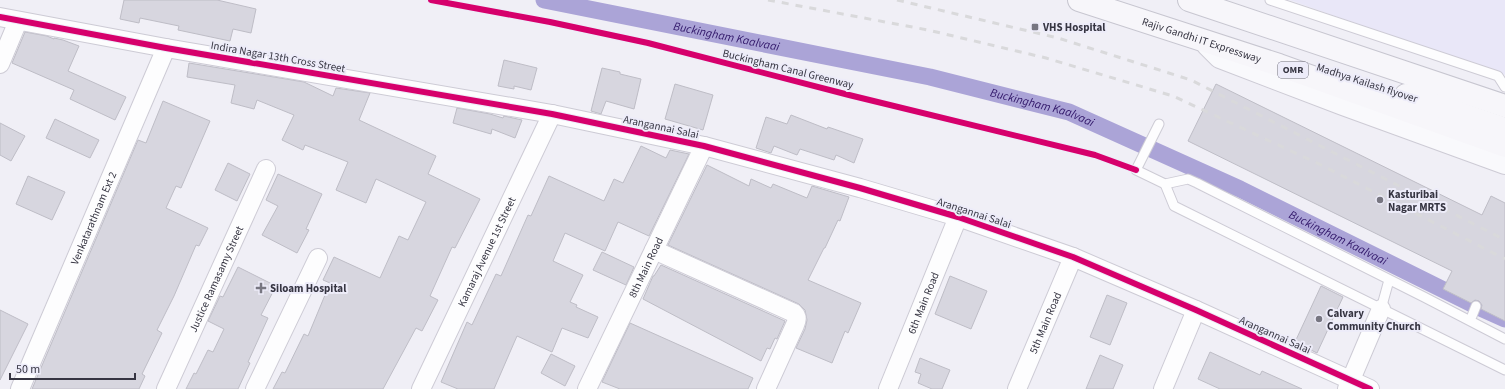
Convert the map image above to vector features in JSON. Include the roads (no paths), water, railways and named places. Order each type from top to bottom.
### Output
[{"type":"main road","name":"Rajiv Gandhi IT Expressway","points":[[1079,0],[1279,65],[1505,146]]},
{"type":"main road","points":[[1189,0],[1505,106]]},
{"type":"main road","name":"Madhya Kailash flyover","points":[[1204,41],[1221,39],[1355,78],[1505,129]]},
{"type":"street","name":"Indira Nagar 13th Cross Street","points":[[0,17],[166,48],[552,114]]},
{"type":"street","points":[[0,64],[18,21]]},
{"type":"street","points":[[1204,41],[1220,56],[1343,104],[1505,163]]},
{"type":"street","name":"Venkatarathnam Ext 2","points":[[20,389],[166,48]]},
{"type":"street","name":"Arangannai Salai","points":[[552,114],[704,146],[860,188],[958,217],[1073,257],[1196,310],[1349,385],[1370,389]]},
{"type":"street","name":"Kamaraj Avenue 1st Street","points":[[421,389],[552,114]]},
{"type":"street","name":"8th Main Road","points":[[587,389],[704,146]]},
{"type":"street","name":"Justice Ramasamy Street","points":[[166,389],[266,169]]},
{"type":"street","name":"6th Main Road","points":[[888,389],[958,217]]},
{"type":"street","points":[[654,250],[794,313],[797,318],[766,389]]},
{"type":"street","name":"5th Main Road","points":[[1017,389],[1073,257]]},
{"type":"street","points":[[255,389],[318,258]]},
{"type":"street","points":[[1349,385],[1380,309]]},
{"type":"street","points":[[1163,389],[1196,310]]},
{"type":"lane","points":[[1270,0],[1498,76],[1505,87]]},
{"type":"lane","points":[[1159,124],[1136,170],[1165,184],[1188,179],[1197,183],[1505,339]]},
{"type":"lane","points":[[1165,184],[1174,206],[1505,370]]},
{"type":"lane","points":[[1380,309],[1389,280]]},
{"type":"lane","points":[[1472,316],[1476,306]]},
{"type":"waterway","name":"Buckingham Kaalvaai","points":[[544,0],[930,77],[1069,112],[1240,189],[1505,319]]},
{"type":"railway","points":[[768,0],[928,30],[1046,58],[1173,96],[1319,164],[1505,259]]},
{"type":"railway","points":[[897,0],[1058,38],[1191,80],[1505,240]]},
{"type":"place","name":"VHS Hospital","points":[[1035,27]]},
{"type":"place","name":"Kasturibai Nagar MRTS","points":[[1380,200]]},
{"type":"place","name":"Siloam Hospital","points":[[261,288]]},
{"type":"place","name":"Calvary Community Church","points":[[1319,319]]}]
